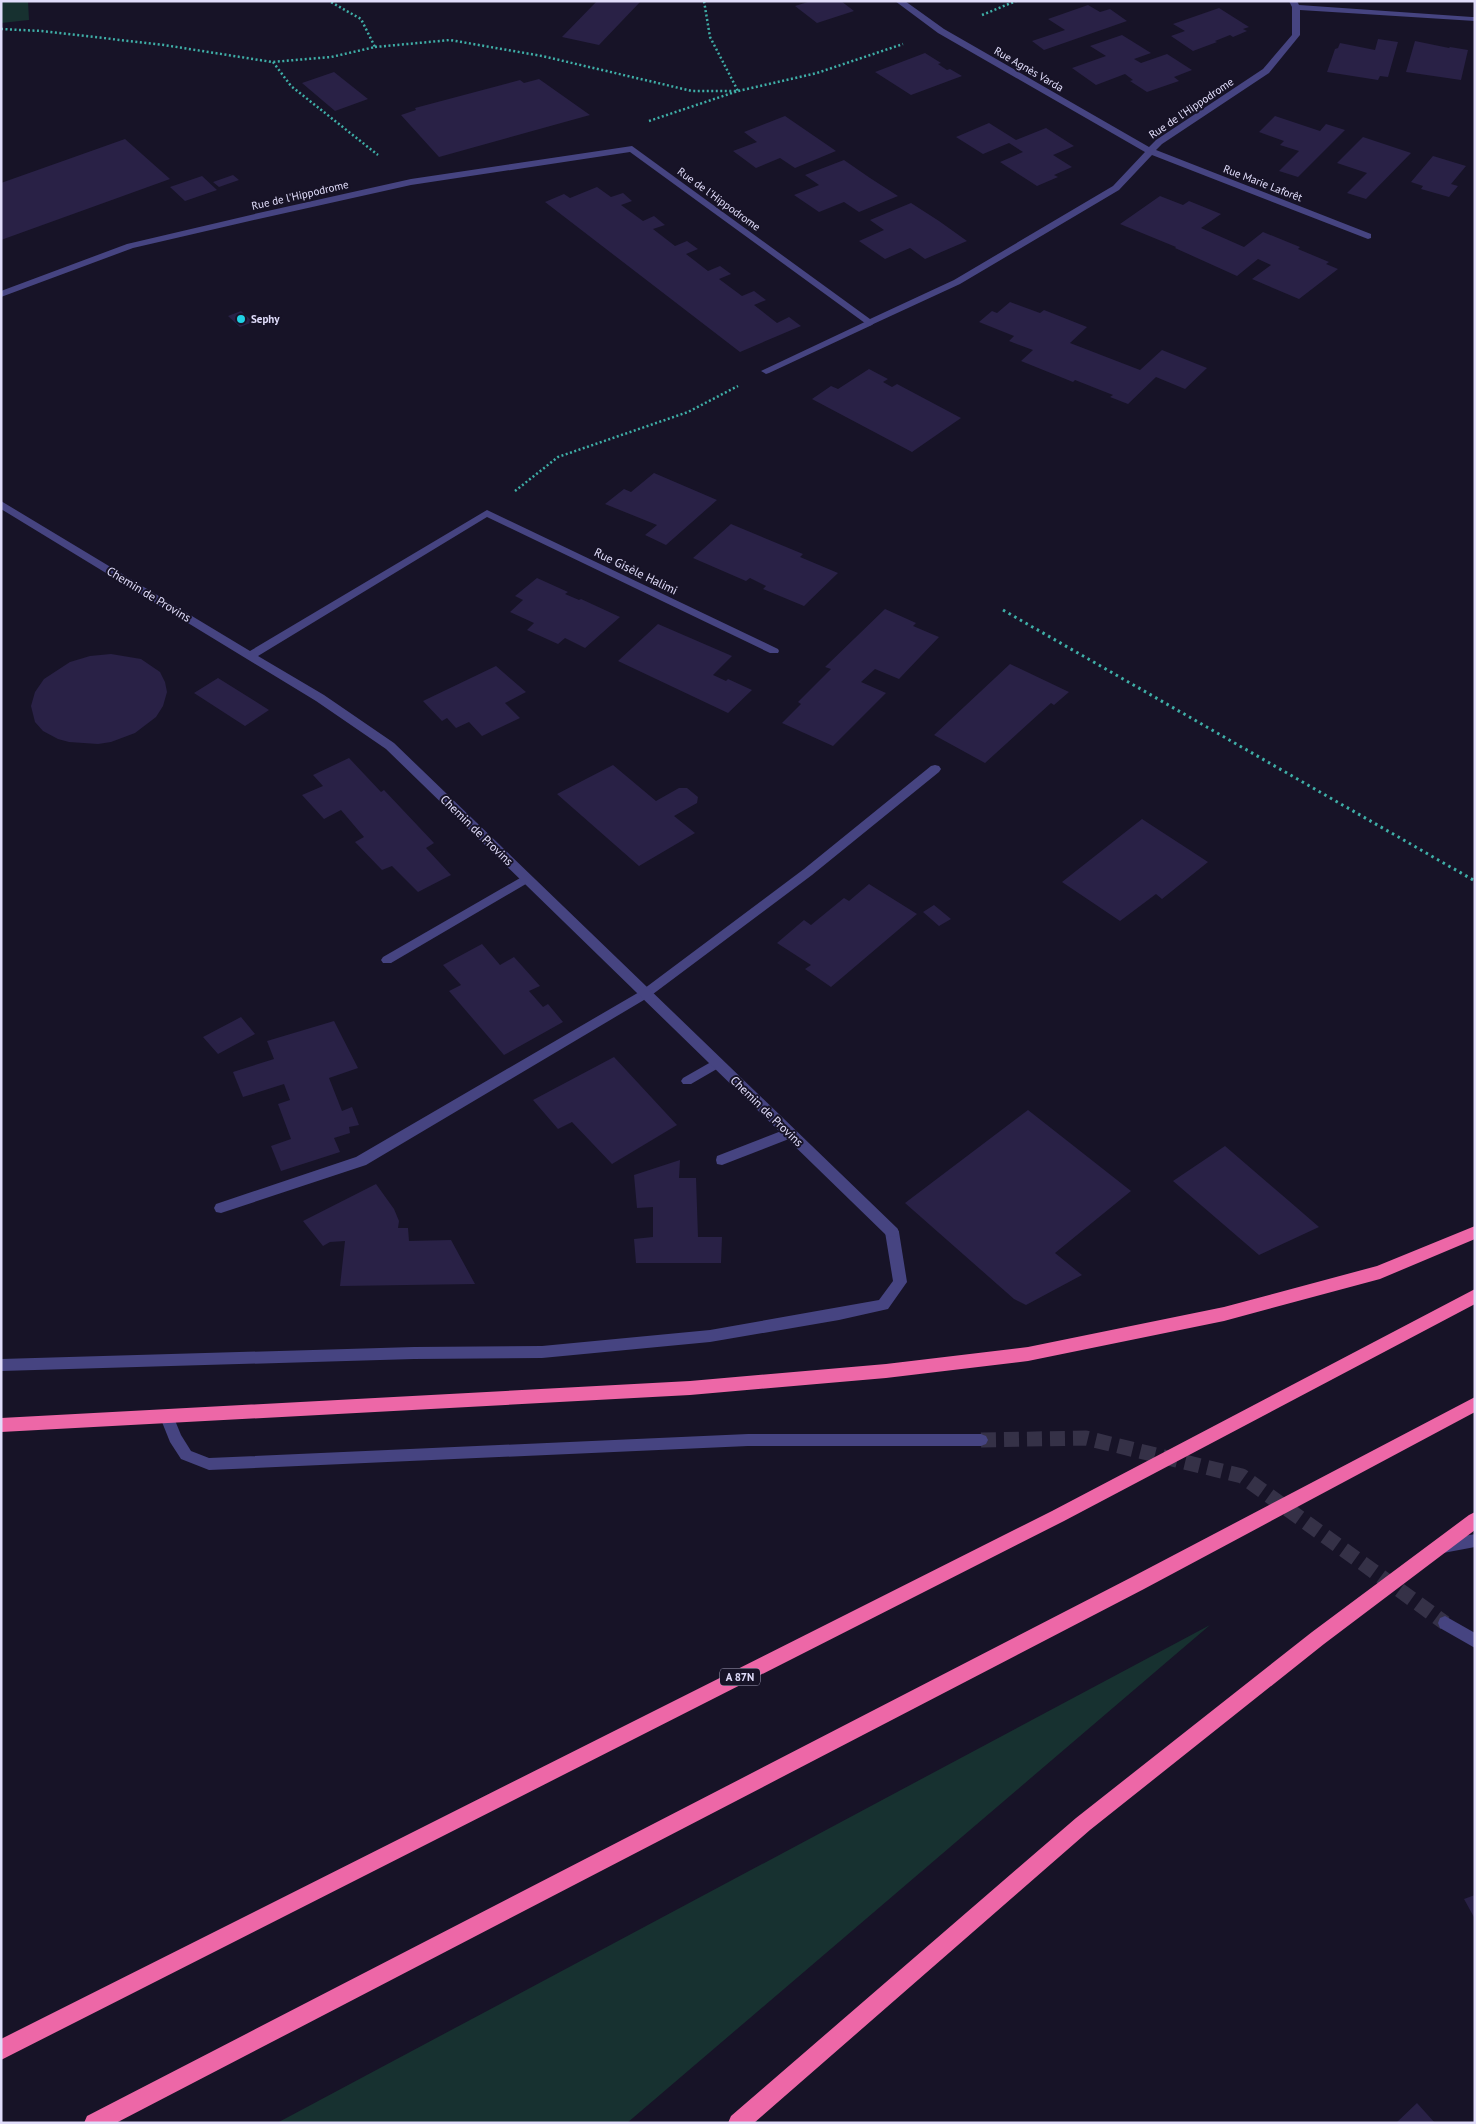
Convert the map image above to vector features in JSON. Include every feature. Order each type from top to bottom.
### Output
[{"type":"highway","points":[[1,1425],[690,1388],[886,1371],[1028,1354],[1224,1314],[1380,1272],[1475,1232]]},
{"type":"highway","name":"A 87N","points":[[1,2050],[1058,1516],[1475,1296]]},
{"type":"highway","points":[[94,2123],[1129,1588],[1475,1404]]},
{"type":"highway","points":[[738,2123],[1083,1824],[1318,1638],[1475,1520]]},
{"type":"street","name":"Rue Agnès Varda","points":[[899,1],[941,31],[1150,151]]},
{"type":"street","points":[[1294,4],[1472,19]]},
{"type":"street","name":"Rue de l'Hippodrome","points":[[1,294],[130,246],[411,182],[632,149],[869,324],[957,282],[1116,188],[1159,142],[1266,71],[1296,35],[1294,4]]},
{"type":"street","name":"Rue Marie Laforêt","points":[[1150,151],[1368,236]]},
{"type":"street","points":[[766,371],[869,324]]},
{"type":"street","name":"Chemin de Provins","points":[[1,504],[320,698],[390,746],[892,1232],[900,1282],[883,1305],[839,1314],[710,1336],[542,1352],[414,1353],[244,1360],[1,1365]]},
{"type":"street","points":[[250,656],[487,513]]},
{"type":"street","name":"Rue Gisèle Halimi","points":[[487,513],[774,651]]},
{"type":"street","points":[[221,1208],[361,1161],[645,994],[808,872],[935,769]]},
{"type":"street","points":[[387,960],[527,878]]},
{"type":"street","points":[[687,1082],[718,1063]]},
{"type":"street","points":[[722,1160],[789,1133]]},
{"type":"street","points":[[167,1417],[175,1438],[186,1455],[210,1464],[748,1440],[981,1440]]},
{"type":"street","points":[[1440,1546],[1475,1540]]},
{"type":"street","points":[[1444,1623],[1475,1641]]},
{"type":"path","points":[[329,1],[361,19],[375,47]]},
{"type":"path","points":[[704,1],[710,36],[738,92]]},
{"type":"path","points":[[632,149],[635,125],[738,92],[817,73],[941,31],[1016,1]]},
{"type":"path","points":[[1,29],[52,32],[164,45],[272,62],[331,57],[375,47],[450,40],[542,56],[692,91],[738,92]]},
{"type":"path","points":[[272,62],[291,86],[411,182]]},
{"type":"path","points":[[487,513],[558,457],[688,412],[766,371]]},
{"type":"path","points":[[1003,610],[1475,881]]},
{"type":"green space","points":[[1,1],[28,1],[29,20],[1,23]]},
{"type":"green space","points":[[1210,1625],[627,2123],[277,2123]]},
{"type":"building","points":[[597,1],[641,1],[599,45],[562,37]]},
{"type":"building","points":[[811,1],[841,1],[854,11],[817,23],[795,6]]},
{"type":"building","points":[[1088,5],[1100,12],[1110,9],[1127,21],[1044,50],[1032,41],[1065,30],[1048,19]]},
{"type":"building","points":[[1219,8],[1249,27],[1243,29],[1247,31],[1233,37],[1230,35],[1193,51],[1171,36],[1185,31],[1173,24]]},
{"type":"building","points":[[1122,35],[1151,53],[1134,59],[1141,63],[1167,54],[1192,70],[1174,77],[1179,81],[1147,92],[1130,81],[1133,80],[1125,74],[1096,85],[1072,68],[1106,56],[1090,46]]},
{"type":"building","points":[[1378,39],[1398,42],[1388,77],[1380,76],[1378,80],[1327,72],[1335,49],[1338,48],[1340,43],[1375,50]]},
{"type":"building","points":[[1415,41],[1468,50],[1461,80],[1406,72]]},
{"type":"building","points":[[925,53],[941,63],[938,64],[947,70],[950,69],[962,76],[911,95],[875,72]]},
{"type":"building","points":[[334,72],[368,99],[335,111],[302,83]]},
{"type":"building","points":[[539,79],[590,115],[439,157],[401,115],[416,110],[415,108],[520,80],[524,83]]},
{"type":"building","points":[[785,116],[836,151],[795,168],[780,158],[756,168],[733,151],[757,142],[744,132]]},
{"type":"building","points":[[1275,116],[1320,131],[1326,124],[1345,130],[1298,177],[1279,171],[1299,151],[1280,145],[1284,141],[1259,132]]},
{"type":"building","points":[[989,123],[1016,140],[1046,128],[1074,146],[1053,155],[1072,167],[1054,175],[1058,177],[1037,186],[1000,162],[1023,152],[1009,143],[983,154],[956,137]]},
{"type":"building","points":[[1363,137],[1411,153],[1366,199],[1347,193],[1367,173],[1337,163]]},
{"type":"building","points":[[125,139],[170,179],[1,240],[1,183]]},
{"type":"building","points":[[1433,156],[1466,166],[1451,184],[1458,186],[1449,197],[1421,189],[1423,186],[1411,182]]},
{"type":"building","points":[[844,160],[898,196],[859,212],[844,202],[819,212],[794,195],[819,185],[805,175]]},
{"type":"building","points":[[233,175],[239,180],[219,187],[213,182]]},
{"type":"building","points":[[202,176],[217,190],[185,201],[170,187]]},
{"type":"building","points":[[597,187],[611,197],[623,193],[632,201],[621,205],[643,221],[654,216],[665,225],[653,229],[675,246],[687,241],[698,249],[686,254],[708,271],[720,266],[731,274],[719,279],[742,296],[754,291],[766,300],[754,305],[777,323],[789,317],[801,326],[740,352],[545,202],[564,194],[570,198]]},
{"type":"building","points":[[1160,196],[1183,205],[1189,201],[1221,214],[1201,228],[1244,247],[1263,232],[1300,247],[1298,249],[1329,262],[1326,264],[1338,269],[1299,299],[1252,279],[1271,265],[1258,259],[1237,276],[1176,247],[1120,224]]},
{"type":"building","points":[[911,203],[967,241],[925,259],[910,248],[885,259],[859,241],[884,230],[870,220]]},
{"type":"building","points":[[1010,302],[1040,313],[1044,310],[1087,327],[1070,343],[1140,370],[1162,350],[1207,368],[1185,389],[1156,377],[1128,404],[1110,397],[1113,395],[1075,380],[1073,382],[1021,361],[1033,350],[1009,341],[1014,336],[979,322],[992,311],[997,313]]},
{"type":"building","name":"Sephy","points":[[241,311],[253,322],[240,327],[228,316]]},
{"type":"building","points":[[869,369],[888,379],[883,382],[892,387],[897,384],[961,418],[912,452],[812,399],[831,386],[838,389]]},
{"type":"building","points":[[654,473],[717,500],[666,545],[645,535],[657,525],[605,504],[624,489],[631,492]]},
{"type":"building","points":[[731,524],[803,554],[800,557],[838,573],[804,606],[763,589],[766,586],[750,578],[746,581],[693,558]]},
{"type":"building","points":[[537,578],[568,592],[565,594],[579,600],[581,599],[620,617],[585,648],[565,638],[558,644],[527,630],[534,623],[510,612],[523,600],[515,596]]},
{"type":"building","points":[[885,609],[916,623],[913,626],[939,637],[899,679],[875,669],[861,682],[886,693],[833,746],[782,723],[801,704],[798,702],[831,669],[825,667]]},
{"type":"building","points":[[658,624],[732,656],[713,675],[726,681],[728,679],[752,690],[728,713],[618,661]]},
{"type":"building","points":[[111,654],[141,659],[160,672],[167,692],[163,706],[156,717],[135,733],[111,742],[98,744],[69,742],[58,739],[43,731],[35,722],[31,706],[35,692],[44,679],[70,662],[90,656]]},
{"type":"building","points":[[1010,664],[1069,692],[1054,705],[1051,703],[985,763],[934,735]]},
{"type":"building","points":[[496,666],[526,692],[505,703],[520,718],[482,736],[469,722],[456,728],[447,718],[442,721],[423,701]]},
{"type":"building","points":[[218,678],[269,710],[245,726],[194,693]]},
{"type":"building","points":[[349,758],[381,792],[384,790],[434,843],[426,848],[451,875],[418,892],[392,866],[382,870],[355,842],[364,837],[341,810],[324,819],[302,795],[323,786],[313,775]]},
{"type":"building","points":[[613,765],[656,801],[679,788],[687,788],[698,797],[697,803],[674,816],[695,833],[639,866],[557,794]]},
{"type":"building","points":[[1142,819],[1208,862],[1162,899],[1156,894],[1120,921],[1062,882]]},
{"type":"building","points":[[869,884],[917,914],[831,987],[805,969],[811,965],[777,943],[804,920],[811,925],[844,898],[849,901]]},
{"type":"building","points":[[934,905],[951,919],[939,926],[923,912]]},
{"type":"building","points":[[482,944],[500,965],[514,957],[540,986],[529,991],[543,1007],[548,1004],[563,1022],[504,1055],[449,991],[461,985],[443,965]]},
{"type":"building","points":[[241,1017],[255,1034],[218,1054],[203,1037]]},
{"type":"building","points":[[334,1021],[358,1068],[329,1078],[342,1111],[352,1107],[359,1125],[349,1127],[350,1133],[334,1138],[340,1152],[281,1171],[271,1146],[291,1139],[278,1104],[290,1100],[284,1084],[243,1097],[233,1072],[274,1059],[267,1041]]},
{"type":"building","points":[[614,1057],[677,1125],[612,1164],[572,1122],[558,1129],[533,1100]]},
{"type":"building","points":[[1028,1110],[1131,1191],[1055,1253],[1082,1275],[1026,1305],[1014,1299],[905,1203]]},
{"type":"building","points":[[1225,1146],[1319,1227],[1259,1255],[1173,1181]]},
{"type":"building","points":[[680,1160],[679,1178],[696,1178],[698,1237],[722,1237],[721,1263],[636,1263],[634,1239],[653,1237],[653,1207],[637,1208],[634,1175]]},
{"type":"building","points":[[376,1184],[394,1209],[399,1221],[398,1228],[408,1228],[409,1241],[451,1240],[475,1284],[340,1286],[345,1241],[330,1242],[323,1246],[303,1221]]},
{"type":"building","points":[[1475,1895],[1475,1919],[1464,1899]]},
{"type":"building","points":[[1417,2103],[1435,2123],[1396,2123]]},
{"type":"tunnel","points":[[981,1440],[1086,1438],[1242,1476],[1445,1623]]},
{"type":"place","name":"Sephy","points":[[241,319]]}]
